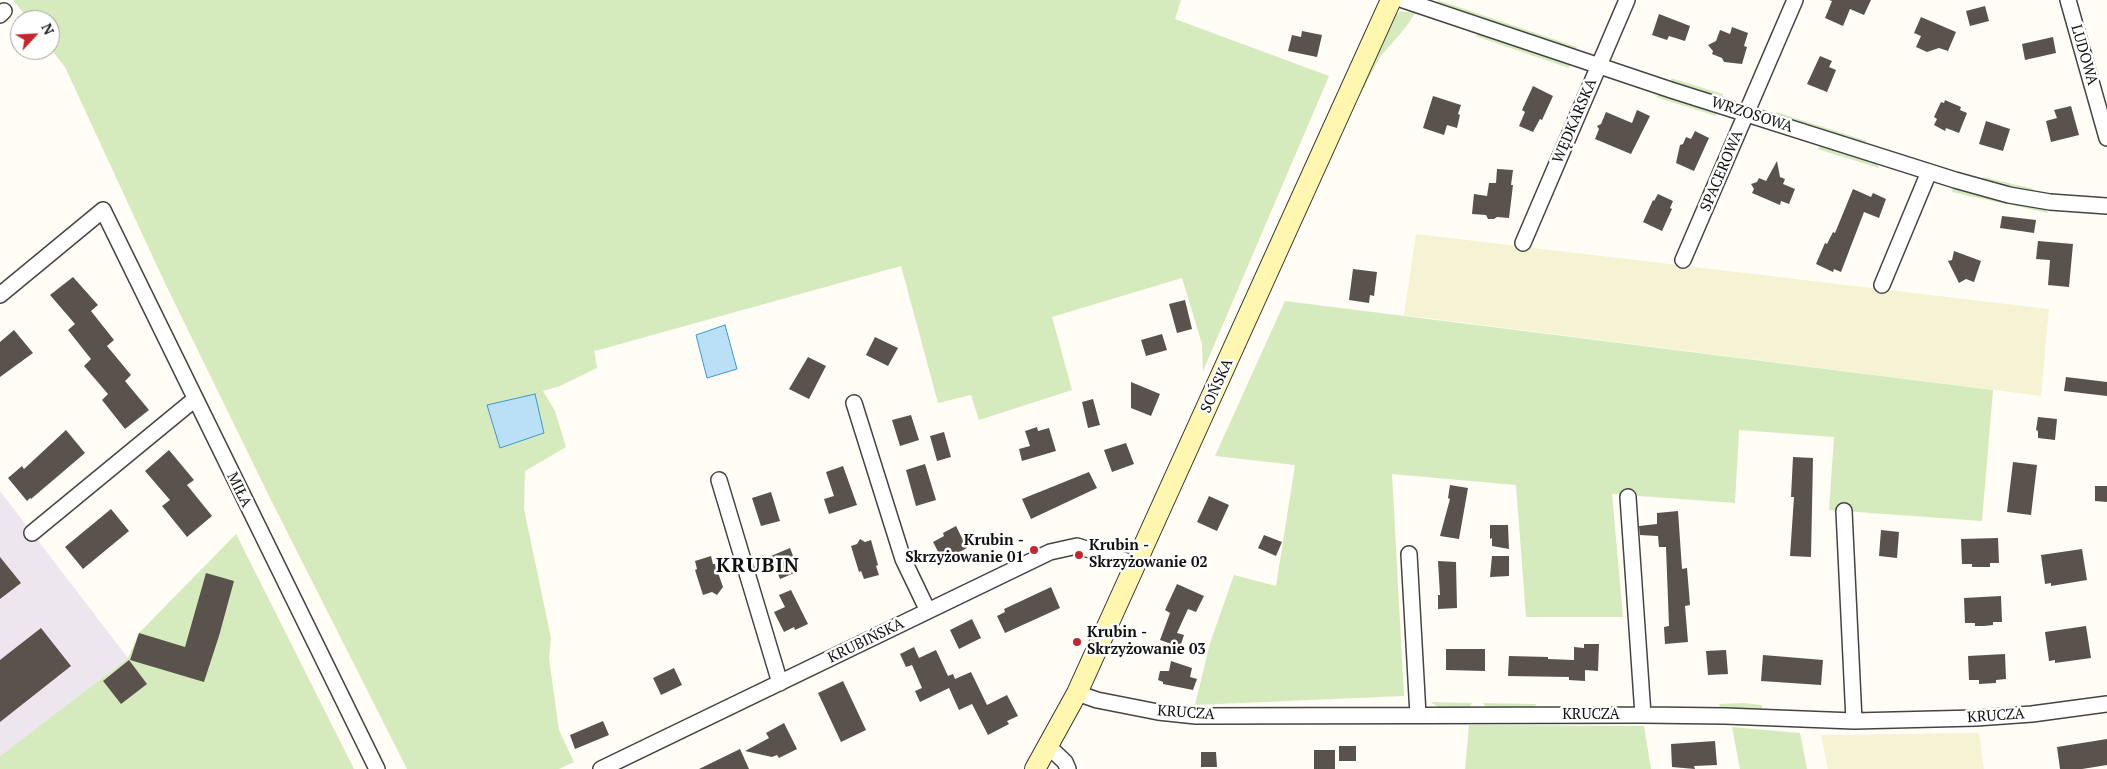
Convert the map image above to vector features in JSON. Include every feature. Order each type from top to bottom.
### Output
[{"type":"street","name":"SOŃSKA","points":[[1035,769],[1077,693],[1391,0]]},
{"type":"street","name":"WRZOSOWA","points":[[1403,0],[1599,66],[1929,172],[2009,195],[2050,202],[2107,206]]},
{"type":"street","name":"WĘDKARSKA","points":[[1523,243],[1627,0]]},
{"type":"street","name":"SPACEROWA","points":[[1683,260],[1795,0]]},
{"type":"street","name":"LUDOWA","points":[[2068,0],[2107,138]]},
{"type":"street","points":[[1882,285],[1929,172]]},
{"type":"street","name":"MIŁA","points":[[0,295],[103,210],[376,769]]},
{"type":"street","points":[[32,533],[195,398]]},
{"type":"street","points":[[854,403],[903,559],[928,611]]},
{"type":"street","points":[[719,480],[780,683]]},
{"type":"street","points":[[1628,497],[1643,715]]},
{"type":"street","points":[[1844,511],[1854,721]]},
{"type":"street","name":"KRUBIŃSKA","points":[[601,769],[1050,552],[1064,547],[1078,546],[1136,564]]},
{"type":"street","points":[[1409,554],[1418,715]]},
{"type":"street","name":"KRUCZA","points":[[1077,693],[1097,700],[1158,712],[1196,716],[1643,715],[1854,721],[1976,718],[2032,714],[2107,704]]},
{"type":"street","points":[[1048,746],[1065,762],[1068,769]]},
{"type":"shaded area","points":[[1416,234],[2049,309],[2041,396],[1404,315]]},
{"type":"shaded area","points":[[0,491],[128,658],[0,756]]},
{"type":"shaded area","points":[[1979,733],[1984,769],[1828,769],[1821,735]]},
{"type":"green space","points":[[13,0],[1181,0],[1175,19],[1329,76],[1203,371],[1202,344],[1182,278],[1052,317],[1072,390],[979,420],[971,395],[938,403],[901,266],[595,351],[594,349],[597,368],[560,386],[543,391],[555,411],[566,447],[525,471],[524,509],[551,638],[549,659],[559,730],[574,762],[559,769],[407,769],[271,500],[163,279],[65,67],[59,60],[60,10],[21,10]]},
{"type":"green space","points":[[1438,0],[1577,47],[1575,51],[1436,4]]},
{"type":"green space","points":[[1400,11],[1415,13],[1406,27],[1380,57],[1361,93],[1359,90],[1391,20]]},
{"type":"green space","points":[[1479,34],[1570,64],[1569,68],[1475,36]]},
{"type":"green space","points":[[1671,78],[1723,94],[1722,99],[1672,83]]},
{"type":"green space","points":[[1659,94],[1717,112],[1716,116],[1656,97]]},
{"type":"green space","points":[[1776,112],[1867,141],[1863,144],[1775,116]]},
{"type":"green space","points":[[1821,146],[1877,163],[1879,168],[1817,149]]},
{"type":"green space","points":[[1983,177],[2034,189],[2030,192],[1984,181]]},
{"type":"green space","points":[[1953,188],[2046,209],[2048,213],[1952,192]]},
{"type":"green space","points":[[1285,301],[1993,390],[1982,521],[1829,510],[1834,437],[1739,430],[1735,503],[1612,494],[1623,617],[1526,617],[1516,485],[1392,474],[1404,696],[1195,705],[1210,643],[1234,575],[1276,586],[1295,465],[1215,456]]},
{"type":"green space","points":[[236,534],[354,769],[0,769],[0,756],[128,658],[139,633]]},
{"type":"green space","points":[[1430,702],[1472,703],[1470,707],[1439,707]]},
{"type":"green space","points":[[1483,703],[1536,705],[1533,707],[1486,707]]},
{"type":"green space","points":[[1744,703],[1762,705],[1762,708],[1760,710],[1721,709],[1719,704]]},
{"type":"green space","points":[[1469,725],[1644,726],[1651,769],[1465,769]]},
{"type":"green space","points":[[1732,727],[1800,733],[1807,769],[1740,769]]},
{"type":"water","points":[[725,325],[737,369],[707,378],[696,335]]},
{"type":"water","points":[[535,394],[544,433],[500,448],[487,405]]},
{"type":"building","points":[[1829,0],[1871,0],[1864,15],[1850,9],[1843,26],[1825,18],[1832,1]]},
{"type":"building","points":[[1985,6],[1989,21],[1970,26],[1966,11]]},
{"type":"building","points":[[1659,14],[1690,26],[1685,41],[1669,36],[1667,40],[1652,35]]},
{"type":"building","points":[[1921,17],[1956,32],[1948,51],[1939,48],[1927,52],[1916,47],[1921,36],[1914,33]]},
{"type":"building","points":[[1732,27],[1748,33],[1744,46],[1747,47],[1742,64],[1724,62],[1722,58],[1712,54],[1713,51],[1708,45],[1716,41],[1720,30],[1730,34]]},
{"type":"building","points":[[1302,31],[1322,35],[1317,57],[1288,51],[1292,35],[1301,37]]},
{"type":"building","points":[[2053,37],[2056,53],[2025,60],[2022,44]]},
{"type":"building","points":[[1820,56],[1832,61],[1829,67],[1836,70],[1827,92],[1807,84]]},
{"type":"building","points":[[1533,86],[1553,96],[1542,120],[1540,119],[1533,132],[1519,126],[1525,112],[1522,110]]},
{"type":"building","points":[[1433,96],[1461,105],[1457,128],[1447,125],[1444,135],[1423,128]]},
{"type":"building","points":[[1945,100],[1961,107],[1960,110],[1967,113],[1959,133],[1946,128],[1945,131],[1934,125],[1937,119],[1934,117],[1941,102],[1944,103]]},
{"type":"building","points":[[2071,106],[2079,135],[2051,142],[2046,121],[2057,118],[2054,110]]},
{"type":"building","points":[[1637,110],[1650,116],[1631,154],[1595,139],[1599,129],[1597,126],[1601,124],[1606,112],[1632,123]]},
{"type":"building","points":[[1986,121],[2010,129],[2003,151],[1979,144]]},
{"type":"building","points":[[1695,131],[1709,138],[1694,171],[1676,163],[1680,145],[1683,144],[1686,137],[1691,139]]},
{"type":"building","points":[[1777,161],[1780,177],[1785,179],[1783,184],[1795,189],[1789,204],[1781,201],[1780,205],[1752,193],[1754,189],[1751,184],[1757,182],[1759,178],[1766,181]]},
{"type":"building","points":[[1497,169],[1513,170],[1509,218],[1497,217],[1488,219],[1486,215],[1472,214],[1474,194],[1487,196],[1489,183],[1496,183]]},
{"type":"building","points":[[1853,189],[1871,197],[1873,193],[1886,199],[1879,218],[1864,212],[1841,272],[1834,269],[1833,272],[1816,264],[1825,243],[1827,244],[1833,232],[1835,233]]},
{"type":"building","points":[[1658,194],[1673,201],[1670,208],[1672,209],[1662,231],[1643,222],[1653,200]]},
{"type":"building","points":[[2002,216],[2036,220],[2034,233],[2000,228]]},
{"type":"building","points":[[2038,241],[2073,244],[2069,287],[2048,285],[2050,260],[2036,259]]},
{"type":"building","points":[[1954,251],[1981,261],[1974,282],[1966,279],[1959,283],[1948,261],[1952,260]]},
{"type":"building","points":[[1353,269],[1377,272],[1374,296],[1370,295],[1369,303],[1349,300]]},
{"type":"building","points":[[73,277],[98,305],[91,311],[114,340],[107,346],[131,375],[125,381],[149,410],[125,429],[102,400],[108,394],[84,366],[91,359],[68,330],[75,324],[50,295]]},
{"type":"building","points":[[1185,300],[1192,329],[1177,333],[1169,304]]},
{"type":"building","points":[[14,330],[33,353],[0,377],[0,342]]},
{"type":"building","points":[[1162,334],[1167,350],[1146,356],[1141,340]]},
{"type":"building","points":[[875,337],[898,348],[888,366],[866,355]]},
{"type":"building","points":[[808,357],[826,366],[809,399],[789,389]]},
{"type":"building","points":[[2066,377],[2107,382],[2107,396],[2064,391]]},
{"type":"building","points":[[1131,382],[1160,394],[1151,416],[1131,408]]},
{"type":"building","points":[[1093,399],[1100,425],[1088,428],[1082,402]]},
{"type":"building","points":[[911,415],[919,440],[900,446],[892,420]]},
{"type":"building","points":[[2038,417],[2057,419],[2055,440],[2038,438],[2038,431],[2036,430]]},
{"type":"building","points":[[1037,427],[1038,431],[1049,428],[1056,451],[1022,461],[1019,449],[1030,446],[1025,431]]},
{"type":"building","points":[[66,430],[85,453],[27,501],[8,478],[22,466],[24,469]]},
{"type":"building","points":[[944,432],[951,457],[937,461],[930,436]]},
{"type":"building","points":[[1126,443],[1134,464],[1112,472],[1104,450]]},
{"type":"building","points":[[169,450],[194,480],[187,485],[212,516],[187,537],[162,506],[170,500],[145,471]]},
{"type":"building","points":[[1793,457],[1813,458],[1811,557],[1790,556],[1794,497],[1791,497]]},
{"type":"building","points":[[2013,462],[2037,465],[2031,515],[2007,512]]},
{"type":"building","points":[[925,464],[936,500],[916,506],[906,470]]},
{"type":"building","points":[[843,466],[857,505],[829,514],[824,499],[834,496],[826,472]]},
{"type":"building","points":[[1089,472],[1097,488],[1031,519],[1022,499]]},
{"type":"building","points":[[1450,485],[1468,488],[1459,539],[1440,536],[1450,499],[1448,498]]},
{"type":"building","points":[[2095,486],[2107,486],[2107,502],[2095,501]]},
{"type":"building","points":[[771,492],[780,521],[761,526],[752,498]]},
{"type":"building","points":[[1209,496],[1229,505],[1217,531],[1197,522]]},
{"type":"building","points":[[111,509],[129,531],[83,569],[65,547]]},
{"type":"building","points":[[1678,511],[1682,569],[1687,568],[1690,605],[1685,606],[1688,642],[1665,644],[1664,627],[1669,626],[1666,547],[1659,547],[1658,536],[1640,535],[1639,526],[1657,524],[1657,513]]},
{"type":"building","points":[[1490,525],[1508,525],[1509,549],[1492,546]]},
{"type":"building","points":[[956,526],[967,548],[943,561],[933,542],[944,536],[943,533]]},
{"type":"building","points":[[1881,530],[1899,532],[1897,558],[1879,556]]},
{"type":"building","points":[[1264,535],[1282,542],[1276,556],[1258,548]]},
{"type":"building","points":[[1998,538],[1999,563],[1990,563],[1990,567],[1972,567],[1972,564],[1962,564],[1961,539]]},
{"type":"building","points":[[860,539],[865,542],[871,540],[879,575],[864,579],[861,571],[859,572],[851,546],[857,544]]},
{"type":"building","points":[[790,548],[799,571],[780,579],[771,556]]},
{"type":"building","points":[[2082,549],[2087,580],[2051,586],[2051,583],[2045,584],[2041,555]]},
{"type":"building","points":[[711,556],[723,587],[717,595],[712,592],[703,595],[695,570],[697,569],[695,561]]},
{"type":"building","points":[[1492,556],[1509,556],[1509,576],[1490,577]]},
{"type":"building","points":[[0,557],[21,583],[0,599]]},
{"type":"building","points":[[1438,561],[1456,562],[1457,608],[1438,609],[1438,595],[1440,595]]},
{"type":"building","points":[[206,573],[234,581],[204,682],[130,660],[139,633],[185,647]]},
{"type":"building","points":[[1177,584],[1204,596],[1196,612],[1188,609],[1177,633],[1184,635],[1180,647],[1160,640],[1170,613],[1165,610]]},
{"type":"building","points":[[1051,587],[1060,608],[1005,633],[997,616],[1005,612],[1004,609]]},
{"type":"building","points":[[791,590],[808,624],[795,630],[794,627],[784,632],[774,612],[785,607],[779,595]]},
{"type":"building","points":[[2001,596],[2002,622],[1993,622],[1993,625],[1984,626],[1975,626],[1975,623],[1965,623],[1964,598]]},
{"type":"building","points":[[972,619],[981,638],[959,649],[950,630]]},
{"type":"building","points":[[2086,626],[2091,658],[2055,663],[2055,660],[2049,661],[2045,632]]},
{"type":"building","points":[[41,628],[71,666],[0,722],[0,660]]},
{"type":"building","points":[[1584,644],[1599,644],[1598,671],[1585,670],[1585,681],[1569,680],[1569,677],[1508,676],[1509,656],[1574,660],[1574,647],[1584,648]]},
{"type":"building","points":[[914,647],[919,658],[936,650],[948,676],[953,674],[955,679],[971,672],[987,705],[1007,695],[1018,716],[1007,721],[1009,724],[988,735],[972,704],[959,710],[949,688],[920,702],[915,691],[922,688],[912,665],[906,667],[900,654]]},
{"type":"building","points":[[1446,649],[1485,649],[1485,671],[1446,670]]},
{"type":"building","points":[[1726,650],[1728,674],[1708,675],[1706,651]]},
{"type":"building","points":[[2005,654],[2006,679],[1996,680],[1996,683],[1979,684],[1979,680],[1969,680],[1968,656]]},
{"type":"building","points":[[1763,655],[1823,660],[1821,685],[1761,681]]},
{"type":"building","points":[[129,660],[147,684],[121,704],[103,681]]},
{"type":"building","points":[[1171,661],[1192,668],[1190,677],[1197,679],[1193,690],[1163,684],[1163,682],[1158,680],[1160,671],[1169,671]]},
{"type":"building","points":[[674,668],[682,685],[661,695],[653,678]]},
{"type":"building","points":[[843,681],[866,730],[841,742],[818,693]]},
{"type":"building","points":[[603,721],[609,735],[575,749],[570,735]]},
{"type":"building","points":[[784,723],[797,749],[779,758],[777,755],[772,757],[745,751],[769,738],[766,733]]},
{"type":"building","points":[[2107,739],[2107,765],[2082,769],[2060,769],[2057,747]]},
{"type":"building","points":[[1715,741],[1717,765],[1694,766],[1695,769],[1672,767],[1671,744]]},
{"type":"building","points":[[1339,746],[1356,746],[1356,761],[1339,761]]},
{"type":"building","points":[[740,749],[749,769],[699,769]]},
{"type":"building","points":[[1314,750],[1335,750],[1335,769],[1314,769]]},
{"type":"building","points":[[1201,752],[1216,752],[1217,767],[1201,767]]},
{"type":"place","name":"Krubin - Skrzyżowanie 01","points":[[1034,550]]},
{"type":"place","name":"Krubin - Skrzyżowanie 02","points":[[1079,555]]},
{"type":"place","name":"Krubin - Skrzyżowanie 03","points":[[1077,642]]},
{"type":"district","name":"KRUBIN","points":[[758,566]]}]
